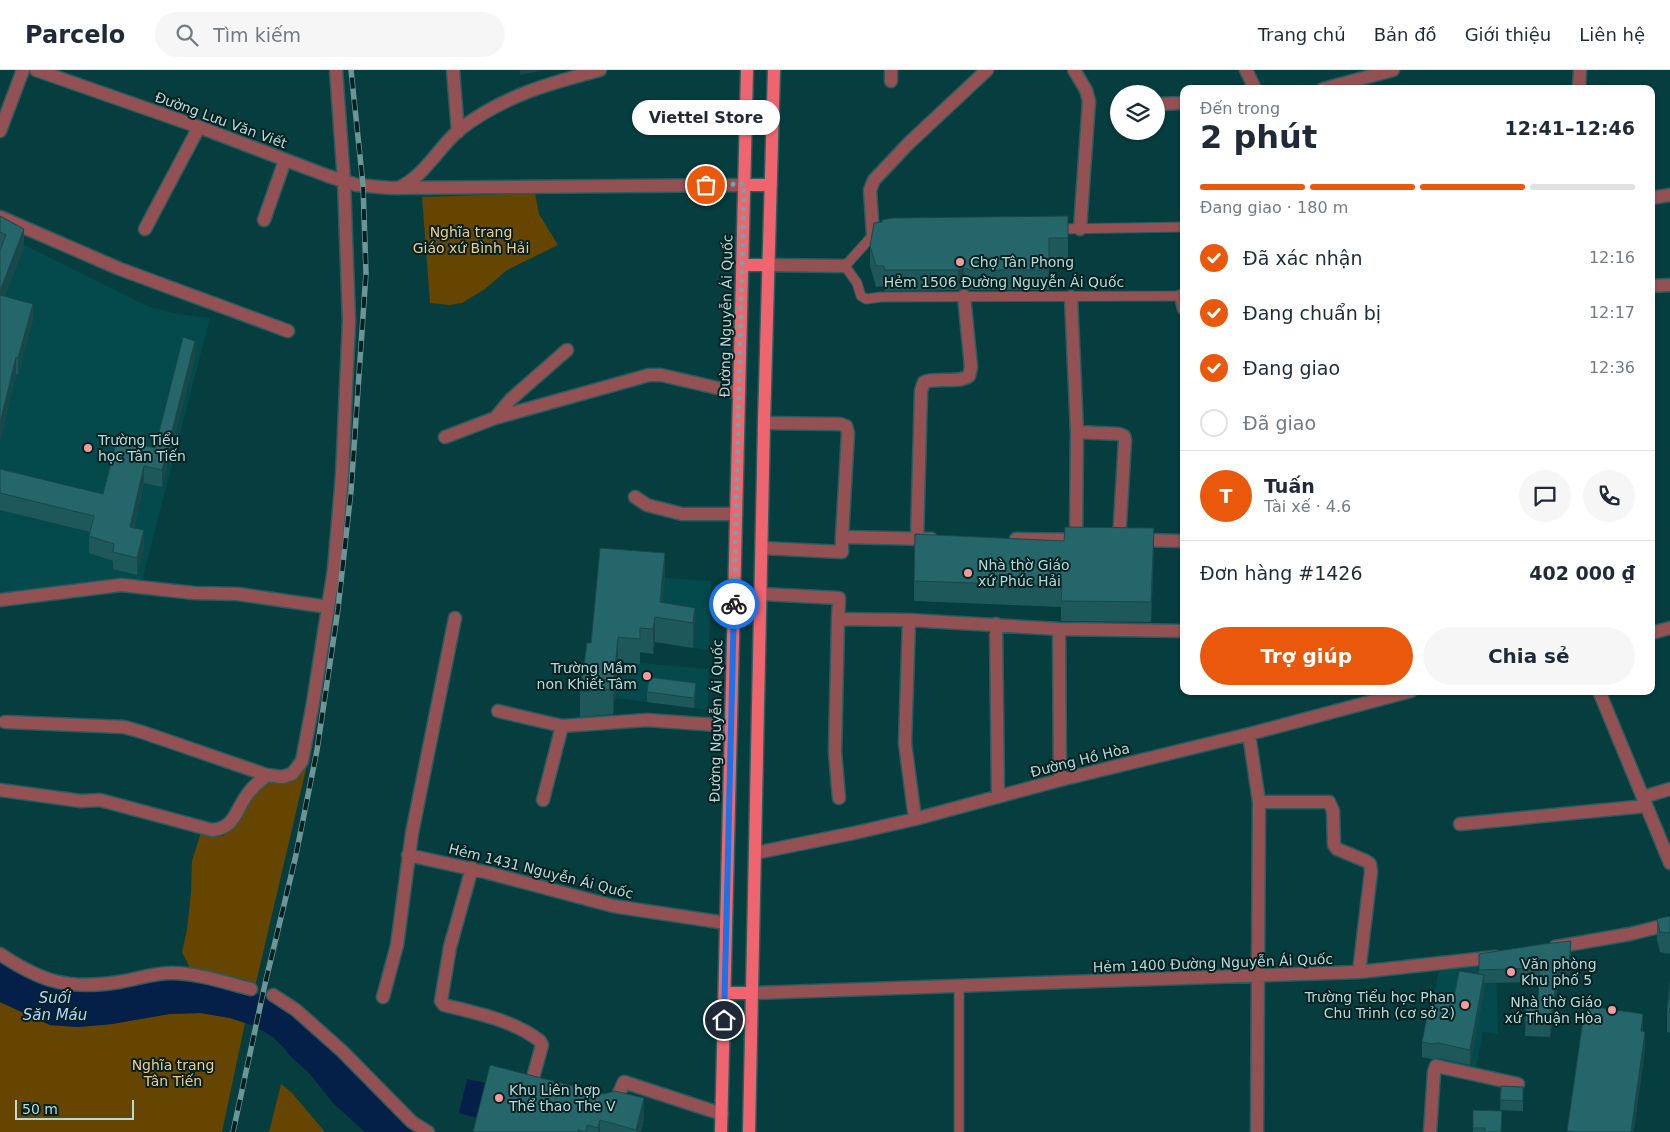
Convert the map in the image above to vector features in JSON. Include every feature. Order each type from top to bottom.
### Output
[{"type":"main road","name":"Đường Nguyễn Ái Quốc","points":[[721,1132],[747,70]]},
{"type":"main road","points":[[749,1132],[764,423],[774,70]]},
{"type":"main road","points":[[744,184],[771,185]]},
{"type":"main road","points":[[742,265],[768,265]]},
{"type":"main road","points":[[725,992],[752,993]]},
{"type":"street","points":[[0,131],[23,70]]},
{"type":"street","name":"Đường Lưu Văn Viết","points":[[36,70],[344,181],[375,188],[744,184]]},
{"type":"street","points":[[5,722],[124,727],[267,775],[282,777],[292,774],[302,761],[334,569],[342,476],[350,321],[344,181],[336,70]]},
{"type":"street","points":[[453,70],[458,132]]},
{"type":"street","points":[[398,188],[414,179],[458,132],[491,108],[543,85],[600,70]]},
{"type":"street","points":[[873,235],[870,190],[874,180],[909,143],[987,70]]},
{"type":"street","points":[[1074,70],[1086,90],[1089,101],[1080,229]]},
{"type":"street","points":[[1246,70],[1254,85]]},
{"type":"street","points":[[1335,85],[1370,73],[1393,70]]},
{"type":"street","points":[[1579,85],[1580,70]]},
{"type":"street","points":[[1165,104],[1180,103]]},
{"type":"street","points":[[144,229],[199,128]]},
{"type":"street","points":[[264,220],[285,160]]},
{"type":"street","points":[[1655,197],[1670,195]]},
{"type":"street","points":[[0,217],[120,269],[288,331]]},
{"type":"street","points":[[768,265],[845,266]]},
{"type":"street","points":[[1655,286],[1670,285]]},
{"type":"street","points":[[917,539],[921,391],[924,382],[932,380],[962,380],[970,376],[971,367],[964,296]]},
{"type":"street","points":[[1071,297],[1077,432],[1076,540]]},
{"type":"street","points":[[495,418],[511,399],[567,350]]},
{"type":"street","points":[[445,437],[495,418],[649,375],[661,375],[739,394]]},
{"type":"street","points":[[762,548],[842,552],[848,433],[846,426],[840,424],[764,423]]},
{"type":"street","points":[[1077,432],[1119,434],[1124,436],[1115,540],[1180,541]]},
{"type":"street","points":[[635,497],[647,506],[682,514],[736,514]]},
{"type":"street","points":[[842,538],[947,539]]},
{"type":"street","points":[[1006,539],[1093,540]]},
{"type":"street","points":[[0,600],[121,585],[194,593],[238,594],[328,607]]},
{"type":"street","points":[[761,594],[839,598],[835,752],[839,798]]},
{"type":"street","points":[[382,997],[397,945],[408,855],[455,618]]},
{"type":"street","points":[[838,619],[1180,631]]},
{"type":"street","points":[[909,620],[905,743],[915,819]]},
{"type":"street","points":[[996,624],[998,797]]},
{"type":"street","points":[[1059,628],[1060,780]]},
{"type":"street","points":[[1655,632],[1670,628]]},
{"type":"street","name":"Đường Hồ Hòa","points":[[755,853],[854,834],[915,819],[1060,780],[1249,734],[1381,695]]},
{"type":"street","points":[[1601,695],[1670,863]]},
{"type":"street","points":[[498,711],[562,726],[648,720],[731,726]]},
{"type":"street","points":[[543,800],[562,726]]},
{"type":"street","points":[[1249,734],[1259,802],[1257,1132]]},
{"type":"street","points":[[0,790],[81,801],[100,800],[212,830],[221,829],[228,825],[246,795],[267,775]]},
{"type":"street","points":[[1460,824],[1645,801],[1670,789]]},
{"type":"street","points":[[1259,802],[1329,802],[1333,811],[1334,845],[1370,864],[1371,872],[1359,972]]},
{"type":"street","name":"Hẻm 1431 Nguyễn Ái Quốc","points":[[408,855],[472,868],[613,906],[726,923]]},
{"type":"street","points":[[472,868],[450,947],[441,1001],[444,1005],[505,1022],[540,1040],[542,1045],[531,1085],[533,1088],[549,1092]]},
{"type":"street","points":[[1539,950],[1630,934],[1670,924]]},
{"type":"street","points":[[0,954],[23,969],[52,982],[103,984],[174,973],[211,979],[251,989]]},
{"type":"street","name":"Hẻm 1400 Đường Nguyễn Ái Quốc","points":[[752,993],[1258,977],[1359,972],[1482,959],[1511,954]]},
{"type":"street","points":[[273,995],[286,1002],[316,1027],[412,1122],[428,1132]]},
{"type":"street","points":[[1430,1132],[1436,1066],[1518,1084]]},
{"type":"street","points":[[596,1104],[612,1105],[624,1082],[722,1114]]},
{"type":"lane","points":[[1051,230],[1180,227]]},
{"type":"lane","points":[[845,266],[873,235],[891,232]]},
{"type":"lane","name":"Hẻm 1506 Đường Nguyễn Ái Quốc","points":[[845,266],[857,283],[861,296],[866,299],[881,297],[964,296],[1180,296]]},
{"type":"lane","points":[[959,986],[960,1132]]},
{"type":"shaded area","name":"Trường Tiểu học Tân Tiến","points":[[0,233],[147,306],[178,314],[210,318],[142,581],[121,579],[0,594]]},
{"type":"shaded area","points":[[600,573],[711,581],[709,650],[655,642],[653,654],[640,653],[640,663],[709,669],[708,710],[615,698],[613,716],[580,718],[587,667],[591,668]]},
{"type":"shaded area","name":"Trường Tiểu học Phan Chu Trinh (cơ sở 2)","points":[[1496,963],[1498,1034],[1483,1032],[1476,1069],[1422,1057],[1439,969]]},
{"type":"green space","name":"Nghĩa trang Giáo xứ Bình Hải","points":[[535,193],[539,214],[558,245],[507,270],[485,289],[462,303],[449,305],[430,303],[422,197]]},
{"type":"green space","points":[[307,765],[256,983],[231,976],[191,970],[182,952],[191,893],[192,861],[201,832],[224,836],[248,806],[252,797],[269,780],[282,782],[291,780],[299,775]]},
{"type":"green space","name":"Nghĩa trang Tân Tiến","points":[[0,1002],[50,1025],[78,1027],[112,1024],[169,1014],[201,1013],[230,1018],[245,1023],[222,1132],[0,1132]]},
{"type":"green space","points":[[281,1084],[292,1093],[325,1132],[269,1132]]},
{"type":"water","name":"Suối Săn Máu","points":[[0,961],[39,983],[65,990],[89,990],[148,981],[170,980],[225,986],[268,998],[313,1032],[417,1132],[365,1132],[334,1104],[309,1073],[273,1037],[252,1025],[230,1018],[201,1013],[169,1014],[112,1024],[78,1027],[50,1025],[0,1002]]},
{"type":"water","points":[[467,1079],[490,1084],[481,1119],[459,1113]]},
{"type":"building","points":[[0,216],[24,229],[0,291],[0,250],[6,235],[0,232]]},
{"type":"building","points":[[1068,216],[1068,238],[1049,238],[1049,270],[970,270],[964,268],[958,270],[885,270],[884,266],[876,266],[870,246],[874,223],[892,218]]},
{"type":"building","points":[[0,295],[33,304],[18,358],[16,357],[0,423]]},
{"type":"building","points":[[183,337],[195,341],[162,470],[144,466],[130,527],[144,530],[137,558],[113,552],[114,544],[89,536],[94,516],[0,493],[0,469],[103,494],[117,439],[155,448]]},
{"type":"building","points":[[1065,527],[1154,528],[1151,602],[1061,601],[1062,586],[914,581],[915,534],[1064,541]]},
{"type":"building","points":[[600,548],[665,553],[660,602],[695,608],[693,623],[655,617],[653,629],[640,628],[640,639],[618,637],[613,689],[580,692],[587,643],[591,643]]},
{"type":"building","points":[[649,677],[696,683],[694,698],[647,692]]},
{"type":"building","points":[[1670,916],[1670,933],[1660,932],[1657,919]]},
{"type":"building","points":[[1571,941],[1569,967],[1558,970],[1550,1023],[1525,1022],[1526,1005],[1538,1005],[1539,968],[1479,970],[1479,954]]},
{"type":"building","points":[[1459,971],[1484,975],[1470,1050],[1438,1043],[1422,1042],[1428,1012],[1432,1013],[1437,997],[1453,1002]]},
{"type":"building","points":[[1670,981],[1670,1012],[1667,1012]]},
{"type":"building","points":[[1589,1006],[1643,1014],[1641,1031],[1645,1032],[1631,1132],[1567,1131],[1583,1020],[1587,1021]]},
{"type":"building","name":"Khu Liên hợp Thể thao The V","points":[[490,1065],[604,1094],[615,1091],[644,1098],[636,1130],[600,1120],[598,1128],[587,1125],[586,1132],[578,1130],[578,1132],[473,1132]]},
{"type":"building","points":[[1501,1086],[1523,1087],[1523,1101],[1500,1100]]},
{"type":"building","points":[[1473,1110],[1502,1111],[1501,1132],[1485,1132],[1485,1128],[1473,1128]]},
{"type":"railway","points":[[233,1132],[265,984],[296,855],[317,750],[338,609],[351,491],[366,273],[363,185],[351,70]]},
{"type":"way so far","points":[[706,185],[744,184],[734,604]]},
{"type":"place","name":"Viettel Store","points":[[706,185]]},
{"type":"place","name":"Chợ Tân Phong","points":[[960,262]]},
{"type":"place","name":"Trường Tiểu học Tân Tiến","points":[[88,448]]},
{"type":"place","name":"Nhà thờ Giáo xứ Phúc Hải","points":[[968,573]]},
{"type":"place","name":"Trường Mầm non Khiết Tâm","points":[[647,676]]},
{"type":"place","name":"Văn phòng Khu phố 5","points":[[1511,972]]},
{"type":"place","name":"Trường Tiểu học Phan Chu Trinh (cơ sở 2)","points":[[1465,1005]]},
{"type":"place","name":"Nhà thờ Giáo xứ Thuận Hòa","points":[[1612,1010]]},
{"type":"place","name":"Khu Liên hợp Thể thao The V","points":[[499,1098]]},
{"type":"route","points":[[724,1020],[734,604]]}]
